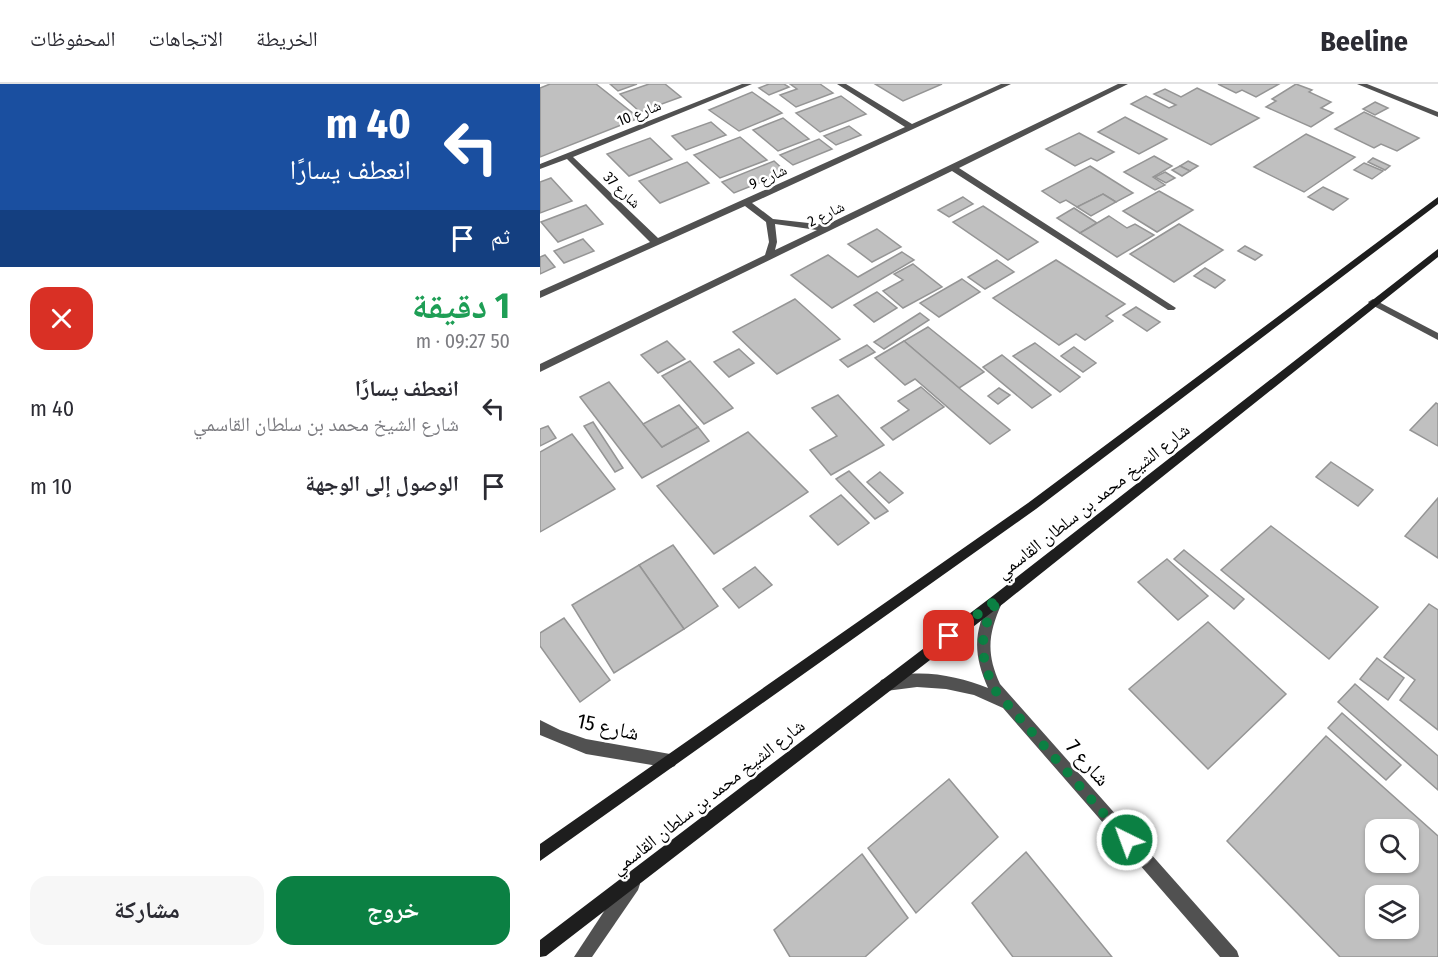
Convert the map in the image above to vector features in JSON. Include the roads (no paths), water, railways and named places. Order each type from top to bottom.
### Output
[{"type":"main road","name":"شارع الشيخ محمد بن سلطان القاسمي","points":[[540,853],[1032,506],[1438,200]]},
{"type":"main road","name":"شارع الشيخ محمد بن سلطان القاسمي","points":[[540,950],[999,598],[1438,252]]},
{"type":"street","name":"شارع 10","points":[[540,167],[748,84]]},
{"type":"street","points":[[841,84],[911,127]]},
{"type":"street","name":"شارع 9","points":[[540,294],[1007,84]]},
{"type":"street","name":"شارع 2","points":[[540,368],[1124,84]]},
{"type":"street","points":[[1361,84],[1438,115]]},
{"type":"street","points":[[1419,108],[1438,122]]},
{"type":"street","name":"شارع 37","points":[[568,156],[657,243]]},
{"type":"street","points":[[952,167],[1171,308]]},
{"type":"street","points":[[746,202],[770,221],[827,228]]},
{"type":"street","points":[[769,257],[773,242],[770,221]]},
{"type":"street","points":[[1373,302],[1438,337]]},
{"type":"street","name":"شارع 7","points":[[999,598],[989,614],[983,632],[982,651],[986,670],[994,689],[1231,957]]},
{"type":"street","name":"شارع 7","points":[[882,686],[908,680],[960,683],[985,692],[1008,705]]},
{"type":"street","name":"شارع 15","points":[[540,727],[566,740],[593,748],[670,761]]},
{"type":"street","points":[[582,957],[639,873]]}]
